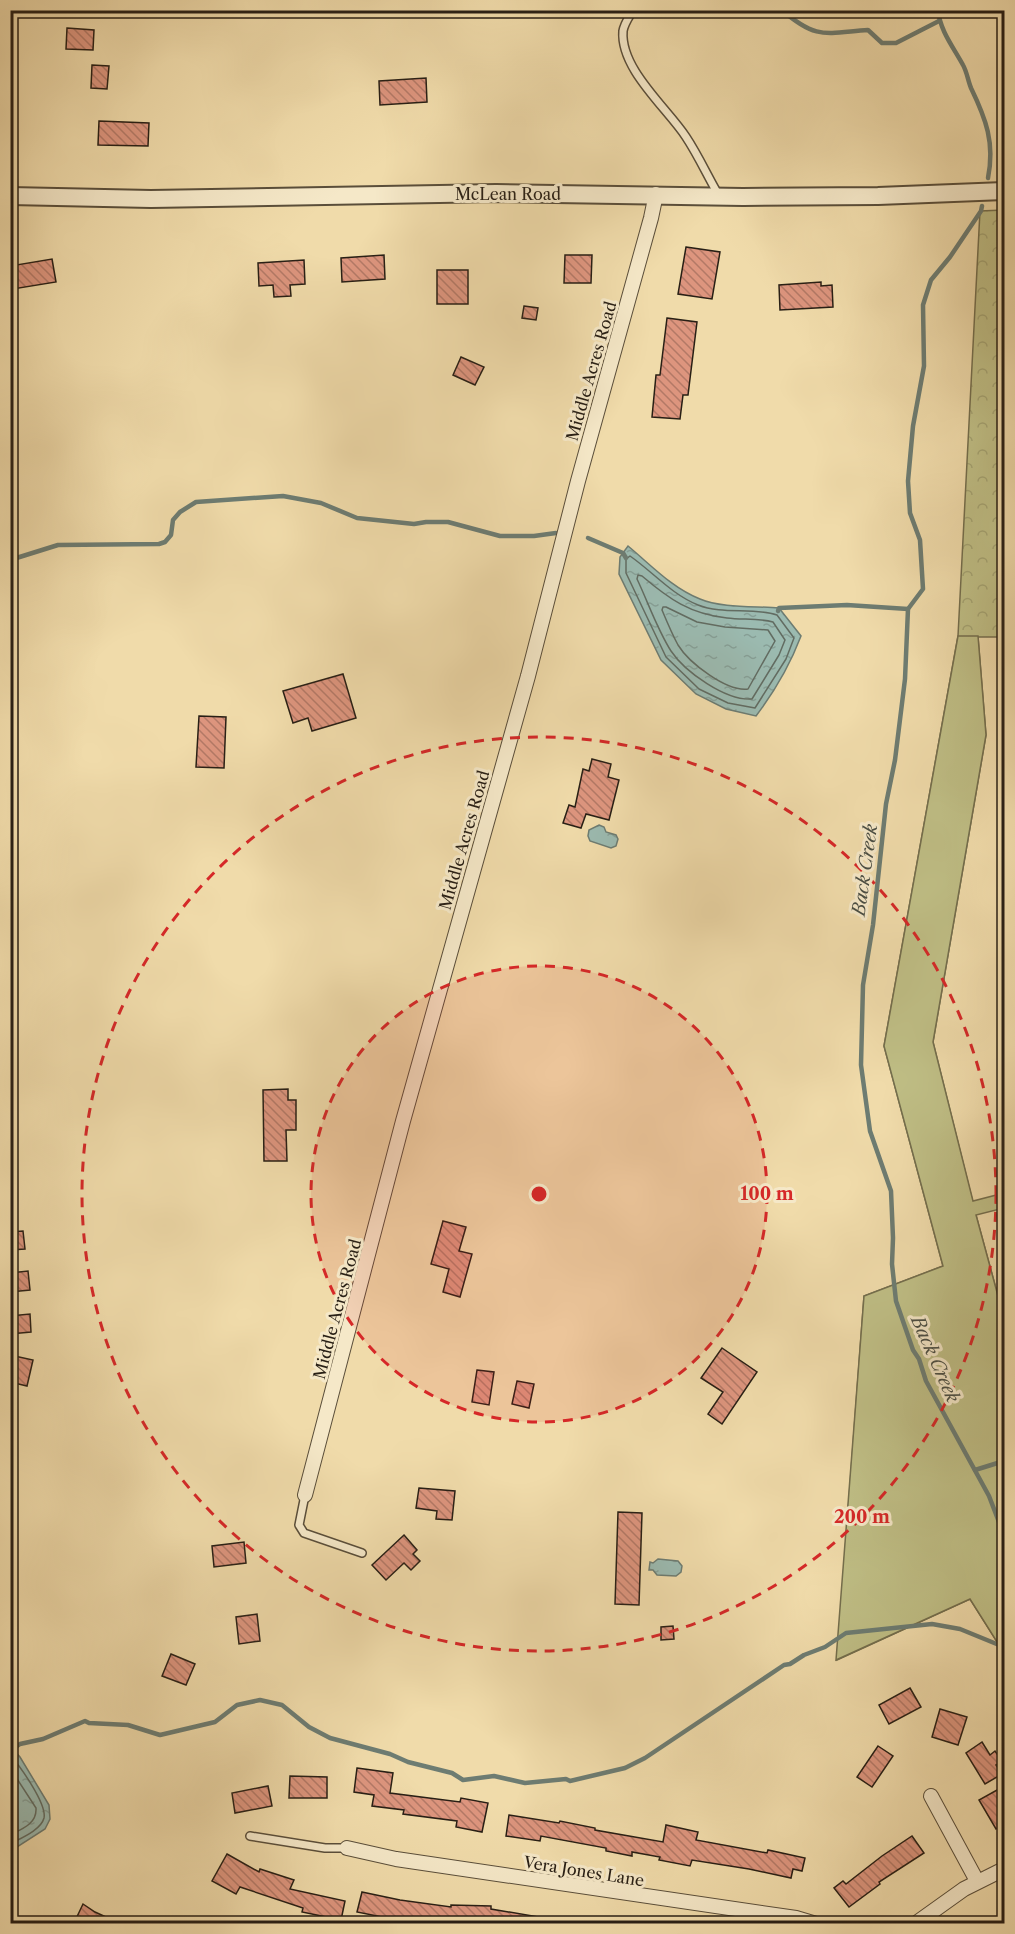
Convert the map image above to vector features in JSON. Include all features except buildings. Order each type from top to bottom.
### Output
[{"type":"street","name":"McLean Road","points":[[10,196],[151,199],[496,193],[878,196],[1005,191]]},
{"type":"street","name":"Middle Acres Road","points":[[305,1495],[403,1121],[528,676],[656,194]]},
{"type":"street","points":[[931,1796],[977,1881]]},
{"type":"street","name":"Vera Jones Lane","points":[[347,1848],[396,1859],[796,1918],[816,1923]]},
{"type":"street","points":[[915,1923],[977,1881],[1005,1869]]},
{"type":"lane","points":[[633,10],[623,28],[623,44],[628,58],[655,99],[686,137],[719,196]]},
{"type":"lane","points":[[305,1495],[299,1525],[304,1533],[362,1553]]},
{"type":"lane","points":[[250,1836],[325,1848],[347,1848]]},
{"type":"green space","points":[[1004,210],[1004,637],[978,637],[986,735],[933,1042],[1004,1318],[1004,1653],[970,1599],[837,1660],[864,1296],[943,1266],[884,1046],[958,636],[980,211]]},
{"type":"green space","points":[[958,636],[978,636],[986,735],[933,1042],[973,1201],[1004,1193],[1004,1208],[976,1215],[1004,1318],[1004,1653],[970,1599],[836,1660],[864,1296],[943,1266],[884,1046]]},
{"type":"water","points":[[628,546],[671,582],[700,599],[728,605],[779,608],[801,636],[782,678],[756,716],[726,709],[696,694],[661,660],[619,574],[620,557]]},
{"type":"water","points":[[599,825],[604,827],[606,832],[616,835],[618,839],[616,846],[611,848],[590,841],[589,830]]},
{"type":"water","points":[[658,1559],[678,1561],[682,1566],[681,1572],[676,1576],[657,1575],[653,1570],[649,1570],[650,1562],[653,1563]]},
{"type":"water","points":[[10,1746],[20,1757],[49,1805],[50,1819],[45,1829],[11,1851]]},
{"type":"waterway","points":[[782,10],[794,20],[813,30],[831,33],[868,30],[882,43],[896,43],[939,21]]},
{"type":"waterway","name":"Back Creek","points":[[938,10],[944,32],[964,68],[985,121],[990,142],[988,178]]},
{"type":"waterway","name":"Back Creek","points":[[982,206],[981,211],[950,257],[931,280],[923,305],[924,366],[913,426],[908,481],[910,513],[920,540],[923,589],[908,609],[905,679],[895,760],[886,804],[873,925],[863,985],[861,1065],[870,1131],[891,1191],[892,1264],[896,1301],[926,1381],[989,1496],[1004,1535]]},
{"type":"waterway","points":[[10,560],[58,545],[159,544],[165,542],[171,535],[173,520],[180,512],[196,502],[283,496],[321,503],[357,518],[414,524],[448,522],[500,536],[534,536],[556,533]]},
{"type":"waterway","points":[[588,538],[623,553],[626,558]]},
{"type":"waterway","points":[[778,611],[779,608],[847,605],[908,609]]},
{"type":"waterway","points":[[975,1470],[1004,1461]]},
{"type":"waterway","points":[[10,1751],[20,1744],[43,1739],[85,1721],[128,1725],[160,1735],[215,1722],[237,1705],[260,1700],[282,1705],[309,1727],[330,1738],[452,1773],[463,1780],[494,1776],[525,1783],[566,1779],[570,1781],[625,1768],[645,1758],[784,1665],[825,1647],[846,1633],[932,1624],[960,1629],[1004,1647]]}]
